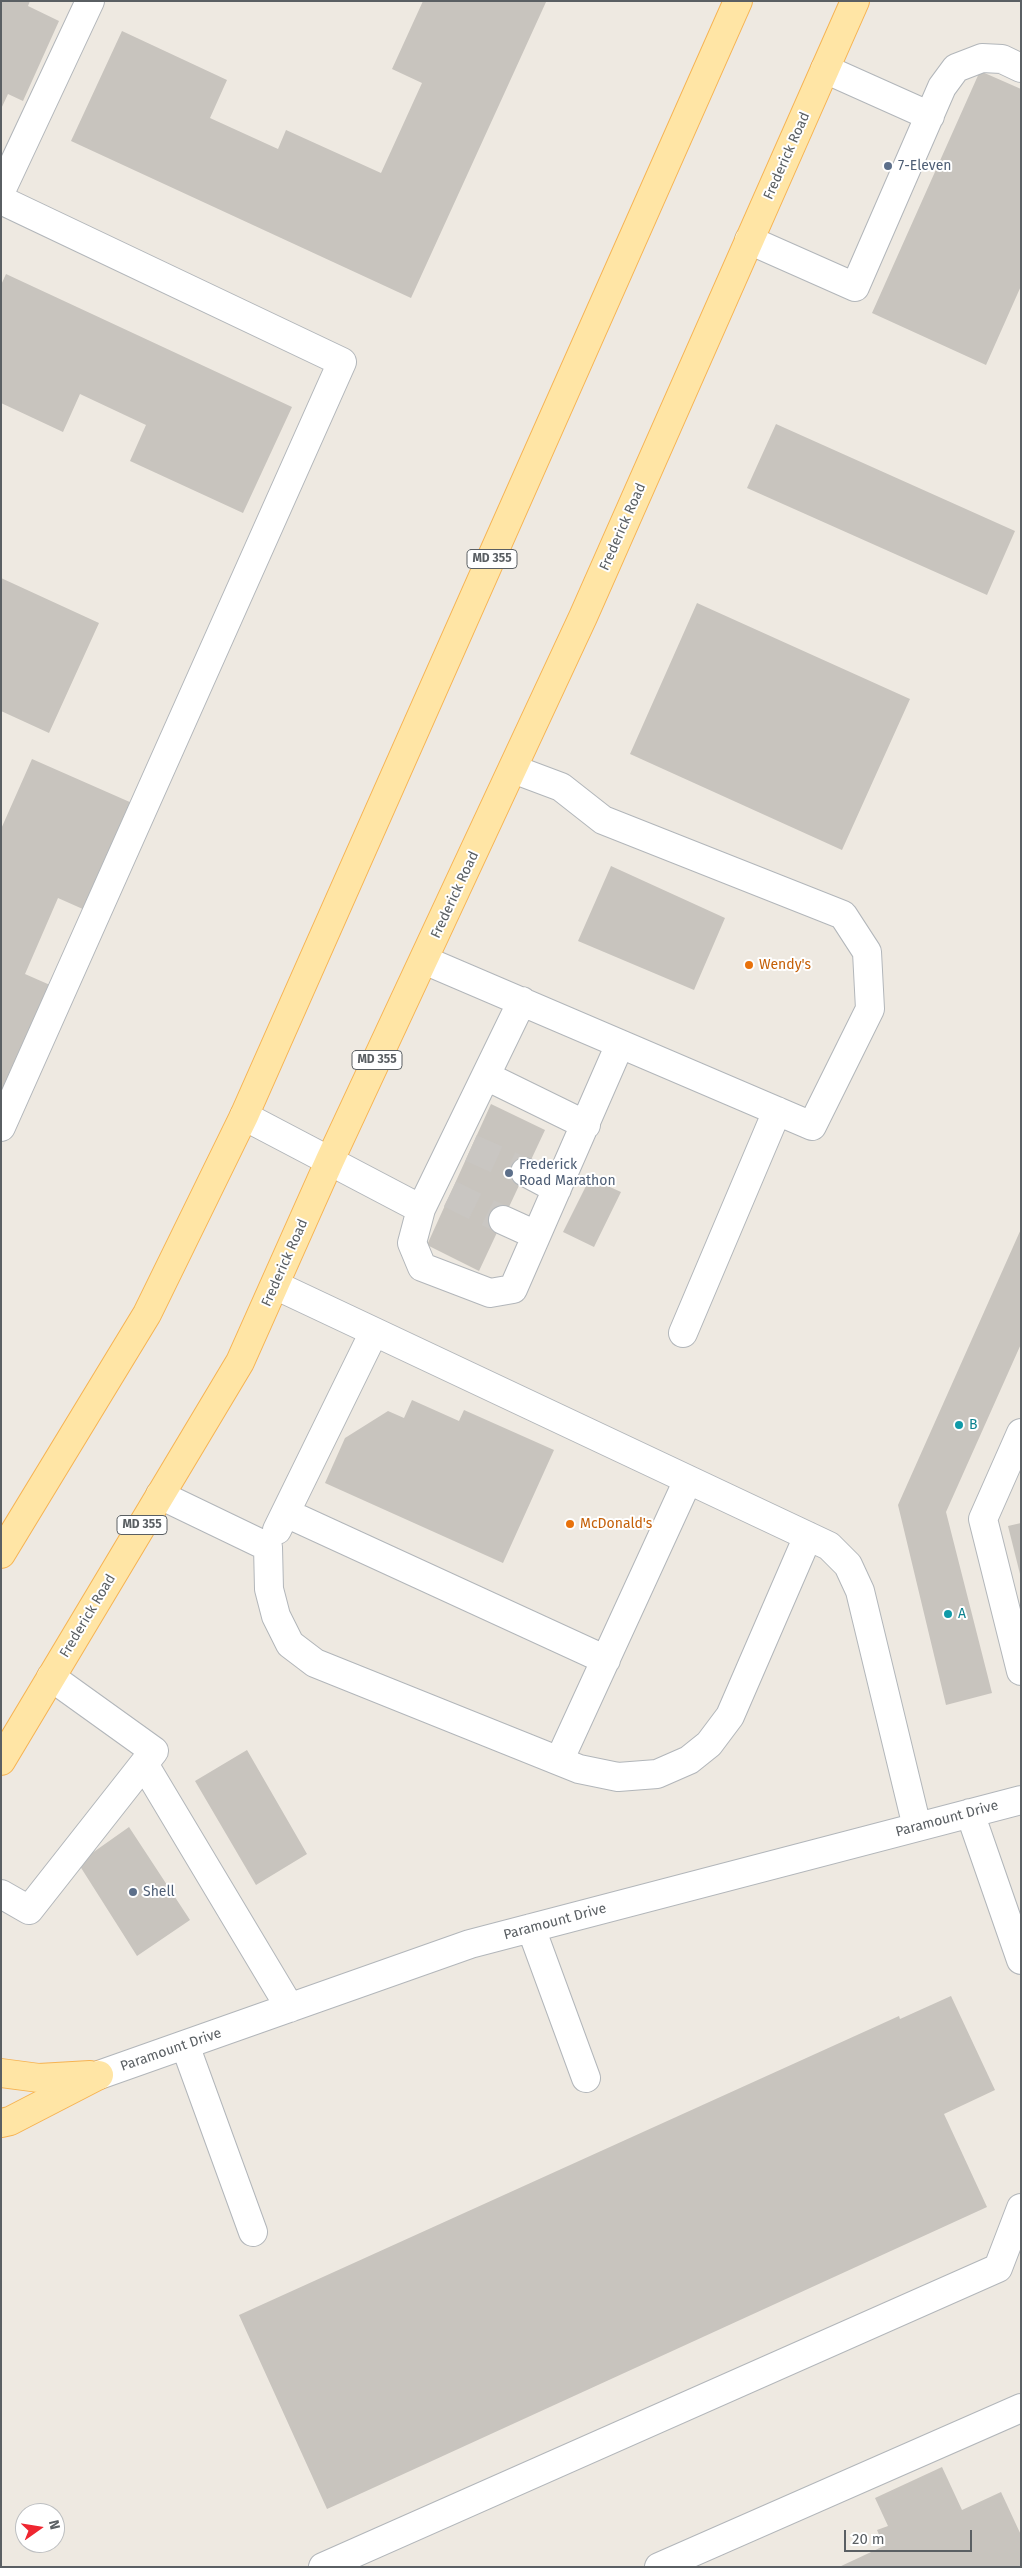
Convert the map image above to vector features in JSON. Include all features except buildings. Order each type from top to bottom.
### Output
[{"type":"main road","name":"MD 355","points":[[1,1554],[147,1314],[244,1116],[464,624],[738,1]]},
{"type":"main road","name":"Frederick Road","points":[[1,1761],[240,1362],[330,1160],[583,618],[855,1]]},
{"type":"main road","points":[[1,2072],[39,2078],[99,2075]]},
{"type":"main road","points":[[1,2123],[10,2121],[99,2075]]},
{"type":"street","points":[[1,191],[90,1]]},
{"type":"street","points":[[749,240],[855,287],[942,87],[956,68],[982,58],[1002,59],[1021,68]]},
{"type":"street","points":[[825,69],[930,116]]},
{"type":"street","points":[[1,200],[342,362],[1,1127]]},
{"type":"street","points":[[424,960],[812,1126],[870,1009],[867,952],[843,915],[603,820],[561,787],[513,769]]},
{"type":"street","points":[[522,1001],[486,1076],[463,1144],[412,1243],[422,1267],[490,1292],[513,1289],[620,1044]]},
{"type":"street","points":[[486,1076],[586,1125]]},
{"type":"street","points":[[683,1333],[777,1111]]},
{"type":"street","points":[[244,1116],[330,1160],[435,1197]]},
{"type":"street","points":[[525,1172],[557,1189]]},
{"type":"street","points":[[503,1220],[536,1235]]},
{"type":"street","points":[[275,1285],[829,1546],[848,1565],[860,1592],[917,1827]]},
{"type":"street","points":[[374,1332],[268,1547],[269,1589],[276,1616],[290,1644],[315,1663],[579,1769],[618,1778],[657,1774],[689,1760],[709,1744],[730,1716],[808,1536]]},
{"type":"street","points":[[1021,1433],[983,1519],[1021,1671]]},
{"type":"street","points":[[559,1761],[688,1480]]},
{"type":"street","points":[[160,1495],[268,1547]]},
{"type":"street","points":[[286,1513],[606,1660]]},
{"type":"street","points":[[1,1894],[29,1910],[154,1751],[51,1677]]},
{"type":"street","points":[[144,1764],[290,2008]]},
{"type":"street","name":"Paramount Drive","points":[[99,2075],[470,1944],[1021,1800]]},
{"type":"street","points":[[970,1813],[1021,1960]]},
{"type":"street","points":[[531,1928],[586,2078]]},
{"type":"street","points":[[184,2045],[253,2232]]},
{"type":"street","points":[[324,2567],[998,2268],[1021,2208]]},
{"type":"street","points":[[659,2567],[1021,2408]]},
{"type":"tunnel","points":[[471,1148],[525,1172]]},
{"type":"tunnel","points":[[450,1194],[503,1220]]},
{"type":"place","name":"7-Eleven","points":[[888,166]]},
{"type":"place","name":"Wendy's","points":[[749,965]]},
{"type":"place","name":"Frederick Road Marathon","points":[[509,1173]]},
{"type":"place","name":"B","points":[[959,1425]]},
{"type":"place","name":"McDonald's","points":[[570,1524]]},
{"type":"place","name":"A","points":[[948,1614]]},
{"type":"place","name":"Shell","points":[[133,1892]]}]
